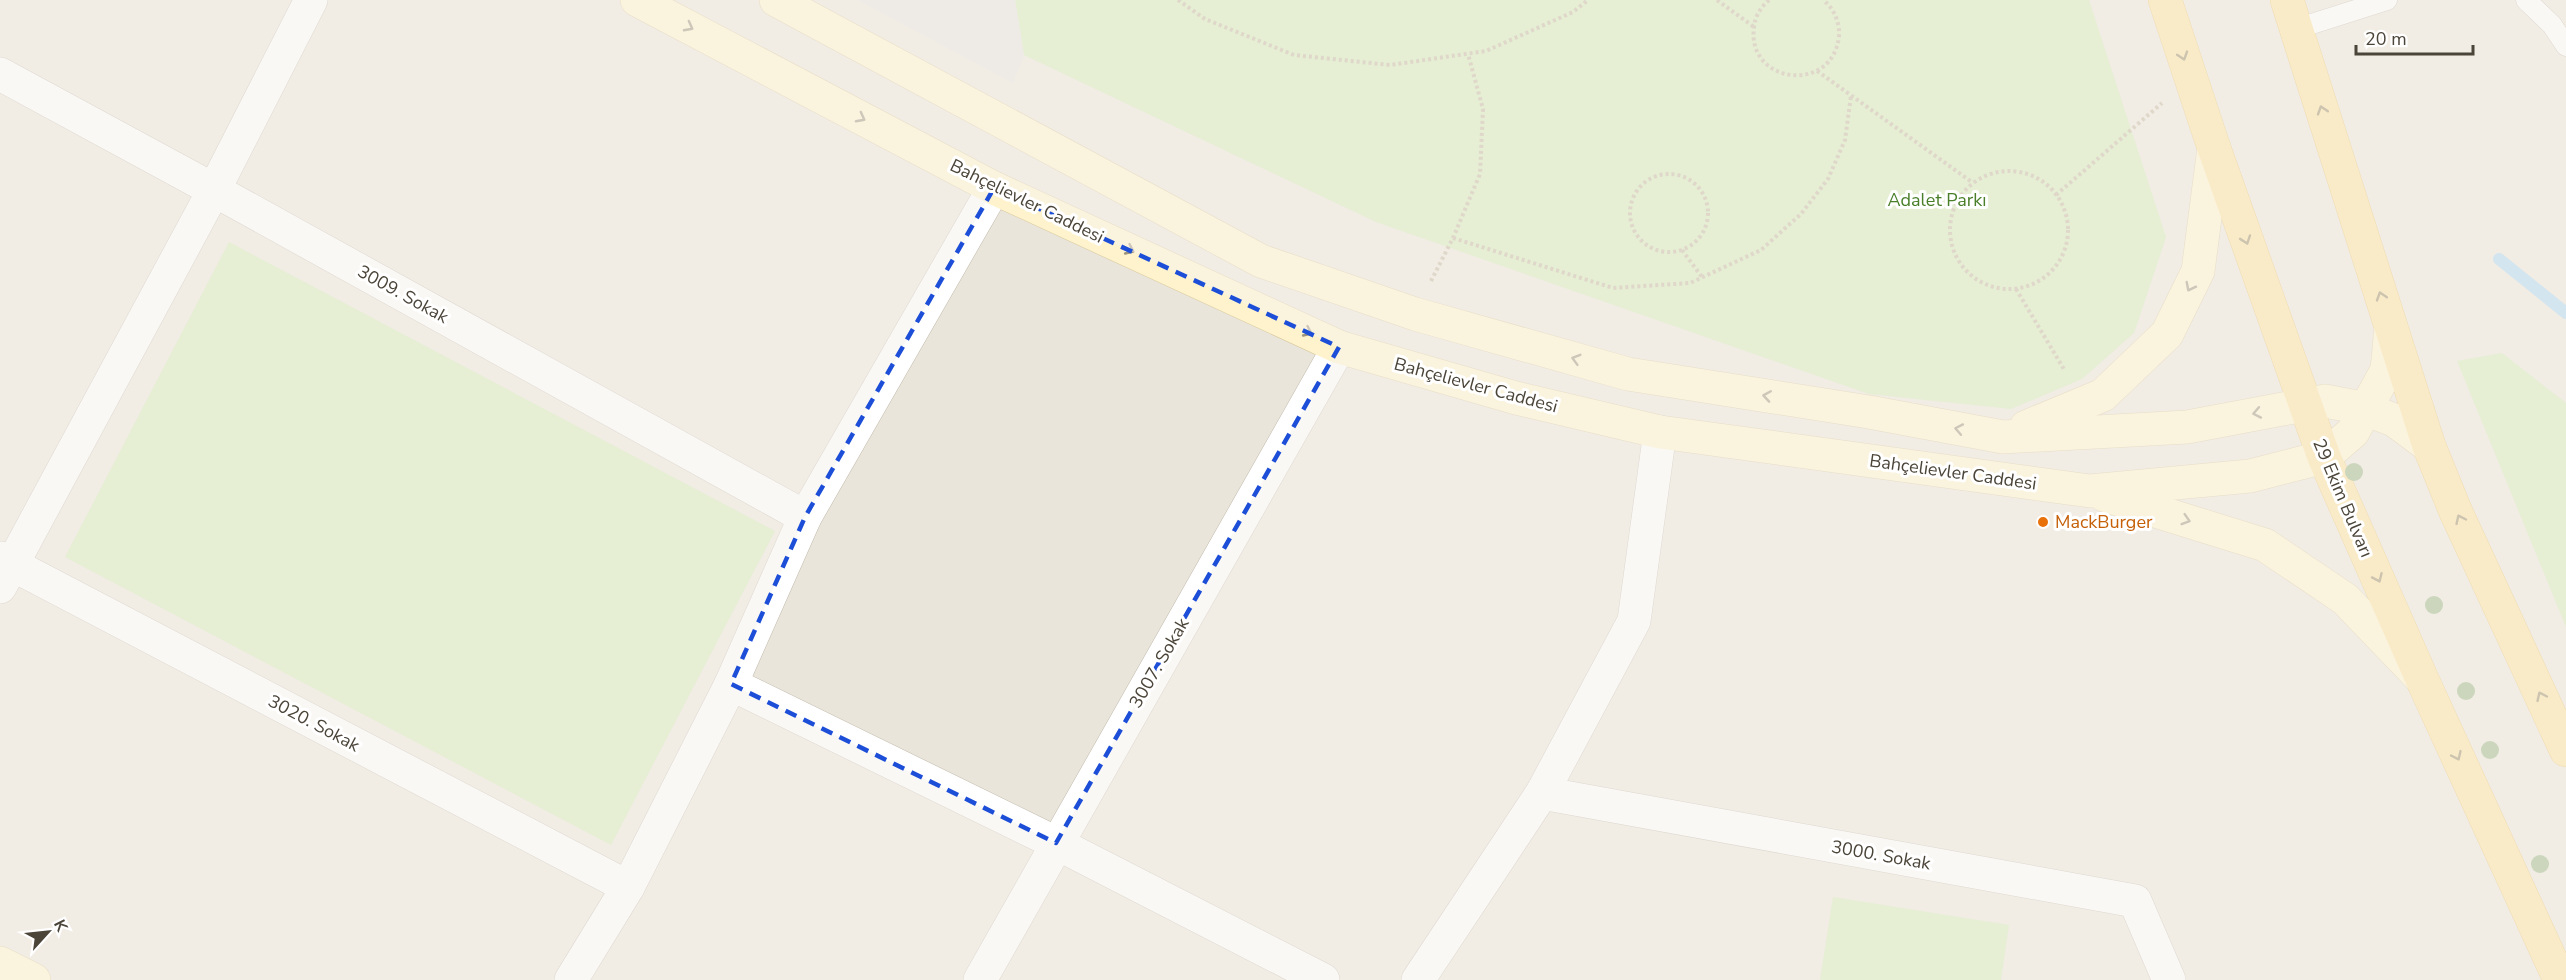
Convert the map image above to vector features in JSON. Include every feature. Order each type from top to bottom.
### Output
[{"type":"main road","name":"29 Ekim Bulvarı","points":[[2165,0],[2214,148],[2324,457],[2422,679],[2560,980]]},
{"type":"main road","points":[[2291,15],[2429,446],[2566,750]]},
{"type":"street","points":[[4,570],[214,190],[311,0]]},
{"type":"street","name":"Bahçelievler Caddesi","points":[[637,0],[994,188],[1339,346],[1516,398],[1660,432],[2090,491],[2250,476],[2324,457],[2354,432],[2387,370],[2391,327]]},
{"type":"street","points":[[776,0],[1261,261],[1415,314],[1628,374],[1858,410],[2003,437],[2187,428],[2325,401],[2367,410],[2394,420],[2429,446]]},
{"type":"street","name":"3009. Sokak","points":[[0,74],[805,516]]},
{"type":"street","points":[[2003,437],[2103,395],[2167,334],[2198,271],[2214,148]]},
{"type":"street","points":[[571,980],[628,887],[731,684],[805,516],[994,188]]},
{"type":"street","name":"3007. Sokak","points":[[980,980],[1339,346]]},
{"type":"street","points":[[1418,980],[1542,793],[1634,621],[1660,432]]},
{"type":"street","points":[[2090,491],[2265,545],[2345,599],[2422,679]]},
{"type":"street","name":"3020. Sokak","points":[[4,570],[628,887]]},
{"type":"street","points":[[731,684],[1056,843],[1323,980]]},
{"type":"street","name":"3000. Sokak","points":[[1542,793],[2135,901],[2169,980]]},
{"type":"street","points":[[0,963],[34,980]]},
{"type":"lane","points":[[2291,15],[2386,0]]},
{"type":"lane","points":[[2526,0],[2552,25],[2566,46]]},
{"type":"path","points":[[1178,0],[1205,20],[1294,55],[1390,65],[1486,51],[1573,12],[1588,0]]},
{"type":"path","points":[[1717,0],[1754,27]]},
{"type":"path","points":[[1769,0],[1759,12],[1754,27],[1754,44],[1759,55],[1775,70],[1796,76],[1816,71],[1834,55],[1839,33],[1833,12],[1823,0]]},
{"type":"path","points":[[1415,314],[1453,238],[1480,174],[1483,109],[1468,54]]},
{"type":"path","points":[[1816,71],[1973,183]]},
{"type":"path","points":[[2056,195],[2191,78]]},
{"type":"path","points":[[1453,238],[1613,288],[1690,283],[1761,250],[1801,214],[1828,179],[1845,140],[1851,96]]},
{"type":"path","points":[[2001,172],[2017,172],[2045,184],[2056,195],[2067,223],[2067,239],[2063,254],[2044,278],[2016,289],[2001,289],[1986,285],[1972,277],[1962,266],[1954,253],[1950,237],[1950,222],[1954,207],[1973,183],[2001,172]]},
{"type":"path","points":[[1667,174],[1686,178],[1695,183],[1706,200],[1708,210],[1704,230],[1691,245],[1682,250],[1672,252],[1653,248],[1644,242],[1633,226],[1631,215],[1634,196],[1647,180],[1656,176],[1667,174]]},
{"type":"path","points":[[1682,250],[1702,277]]},
{"type":"path","points":[[2016,289],[2083,403]]},
{"type":"highlighted area","points":[[994,188],[1339,347],[1056,843],[731,684],[805,517]]},
{"type":"shaded area","points":[[0,0],[2566,0],[2566,980],[0,980]]},
{"type":"shaded area","points":[[858,0],[1015,0],[1024,55],[1013,83]]},
{"type":"green space","name":"Adalet Parkı","points":[[1015,0],[2089,0],[2166,237],[2134,333],[2082,379],[2011,409],[1869,394],[1376,222],[1024,55]]},
{"type":"green space","points":[[229,242],[775,531],[611,845],[65,557]]},
{"type":"green space","points":[[2502,353],[2566,403],[2566,627],[2457,361]]},
{"type":"green space","points":[[1833,897],[2009,925],[2001,980],[1820,980]]},
{"type":"waterway","points":[[2499,259],[2566,313]]},
{"type":"place","name":"MackBurger","points":[[2043,522]]}]
